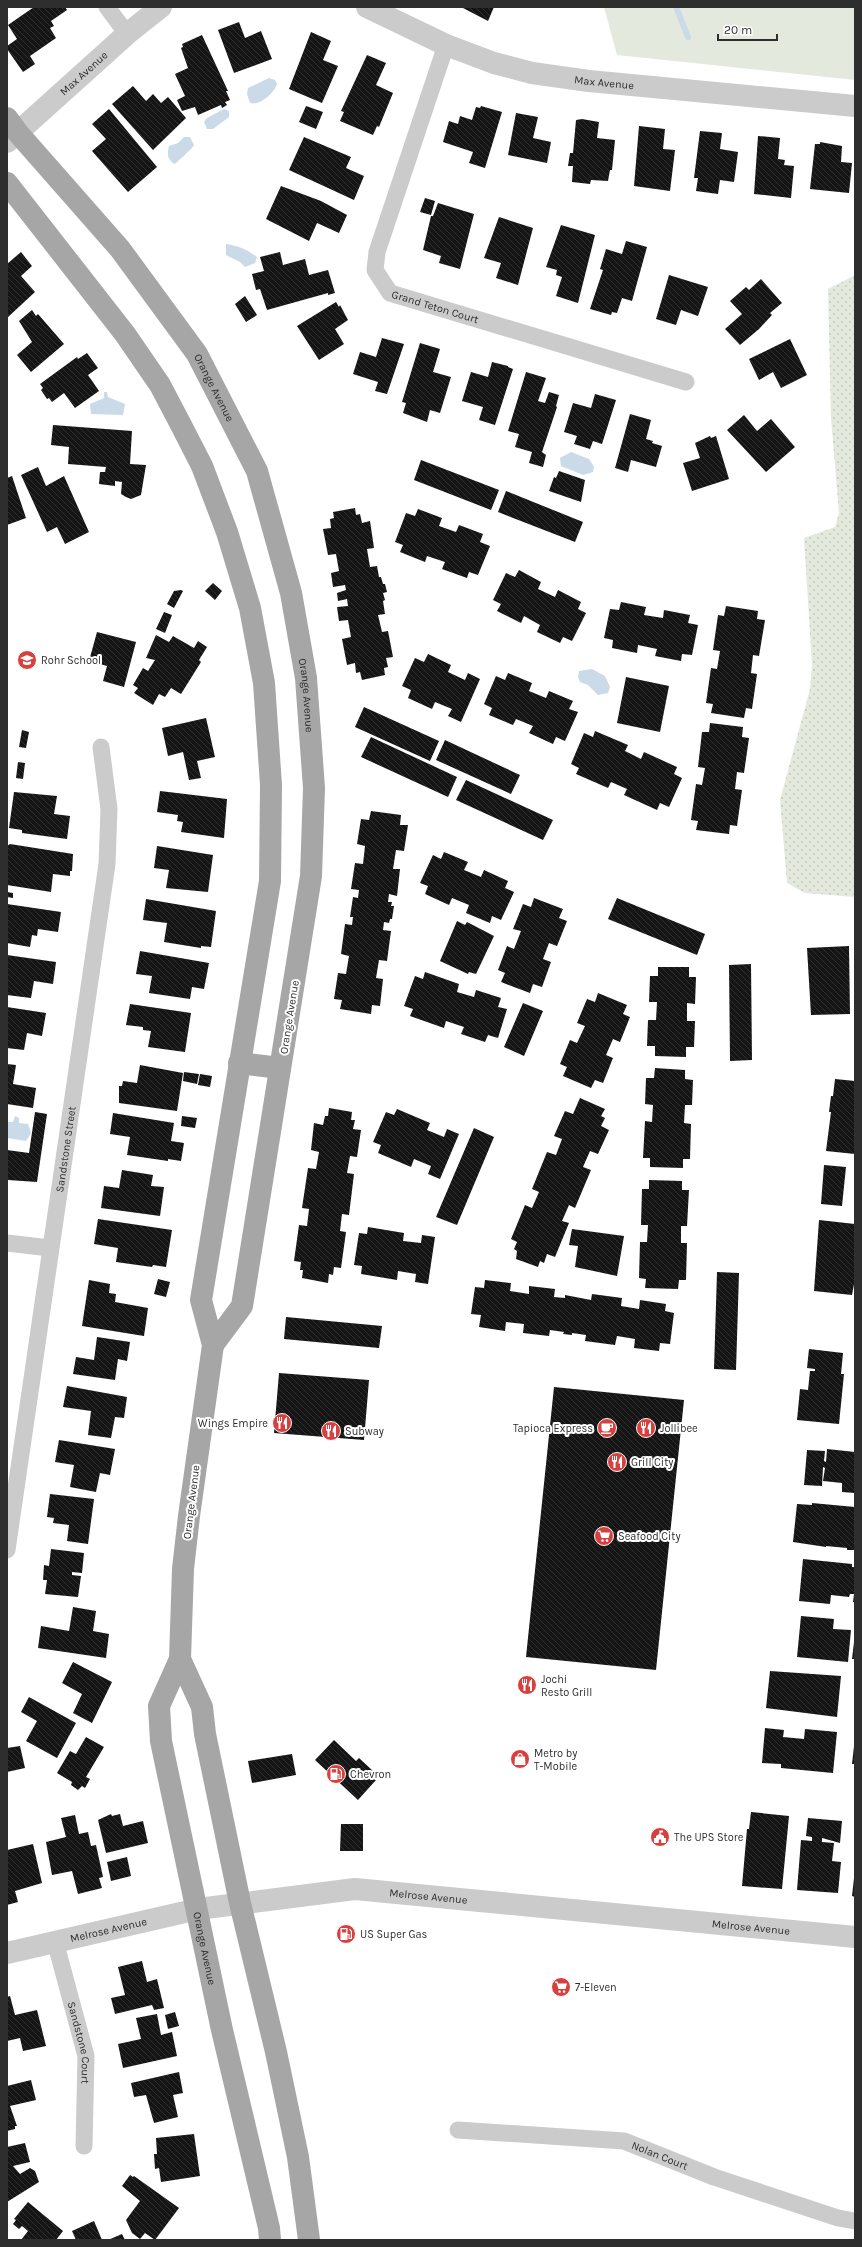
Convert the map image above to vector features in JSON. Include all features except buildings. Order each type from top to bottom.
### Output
[{"type":"main road","name":"Orange Avenue","points":[[11,131],[120,249],[197,354],[257,471],[291,592],[306,678],[314,788],[311,876],[242,1306],[213,1345]]},
{"type":"main road","name":"Orange Avenue","points":[[7,183],[91,289],[160,385],[202,466],[227,532],[250,608],[264,683],[271,785],[270,881],[201,1300],[213,1345],[183,1569],[180,1659],[159,1706],[160,1741],[198,1909],[222,2030],[254,2162],[270,2240]]},
{"type":"main road","points":[[240,1063],[280,1068]]},
{"type":"main road","name":"Orange Avenue","points":[[180,1659],[202,1707],[205,1734],[240,1903],[276,2052],[298,2157],[309,2240]]},
{"type":"street","points":[[106,7],[128,34]]},
{"type":"street","name":"Max Avenue","points":[[11,131],[161,7]]},
{"type":"street","name":"Max Avenue","points":[[367,7],[446,45],[509,68],[560,77],[855,106]]},
{"type":"street","name":"Grand Teton Court","points":[[446,45],[376,252],[375,270],[390,293],[686,382]]},
{"type":"street","name":"Sandstone Street","points":[[7,1550],[107,864],[109,809],[101,747]]},
{"type":"street","points":[[7,1243],[50,1248]]},
{"type":"street","name":"Melrose Avenue","points":[[7,1953],[198,1909],[355,1889],[855,1937]]},
{"type":"street","name":"Sandstone Court","points":[[55,1941],[86,2056],[84,2146]]},
{"type":"street","name":"Nolan Court","points":[[458,2130],[624,2141],[714,2177],[838,2218],[855,2221]]},
{"type":"shaded area","points":[[604,7],[855,7],[855,80],[617,55]]},
{"type":"shaded area","points":[[855,275],[855,897],[805,893],[787,883],[780,800],[810,689],[812,665],[804,538],[835,527],[839,513],[831,418],[828,289]]},
{"type":"water","points":[[269,78],[275,80],[277,84],[273,91],[262,101],[258,103],[250,103],[247,94],[248,88]]},
{"type":"water","points":[[224,109],[229,111],[229,117],[213,129],[207,129],[204,122],[207,118]]},
{"type":"water","points":[[184,137],[190,137],[194,145],[175,164],[170,161],[168,156],[169,146],[178,143]]},
{"type":"water","points":[[226,244],[242,248],[253,254],[257,257],[255,263],[245,267],[240,262],[226,255]]},
{"type":"water","points":[[104,392],[107,392],[108,397],[125,404],[123,415],[91,414],[90,404],[104,398]]},
{"type":"water","points":[[571,452],[589,459],[594,467],[593,472],[583,475],[561,466],[560,458]]},
{"type":"water","points":[[592,669],[605,676],[610,687],[608,693],[598,695],[588,685],[580,682],[578,677],[579,671]]},
{"type":"water","points":[[15,1116],[19,1118],[19,1123],[28,1124],[31,1133],[26,1141],[7,1138],[7,1122],[13,1122]]},
{"type":"waterway","points":[[676,7],[688,37]]},
{"type":"place","name":"Rohr School","points":[[27,660]]},
{"type":"place","name":"Wings Empire","points":[[282,1423]]},
{"type":"place","name":"Tapioca Express","points":[[607,1428]]},
{"type":"place","name":"Jollibee","points":[[646,1428]]},
{"type":"place","name":"Subway","points":[[331,1431]]},
{"type":"place","name":"Grill City","points":[[617,1462]]},
{"type":"place","name":"Seafood City","points":[[604,1536]]},
{"type":"place","name":"Jochi Resto Grill","points":[[527,1685]]},
{"type":"place","name":"Metro by T-Mobile","points":[[520,1759]]},
{"type":"place","name":"Chevron","points":[[336,1774]]},
{"type":"place","name":"The UPS Store","points":[[660,1837]]},
{"type":"place","name":"US Super Gas","points":[[346,1934]]},
{"type":"place","name":"7-Eleven","points":[[561,1987]]}]
